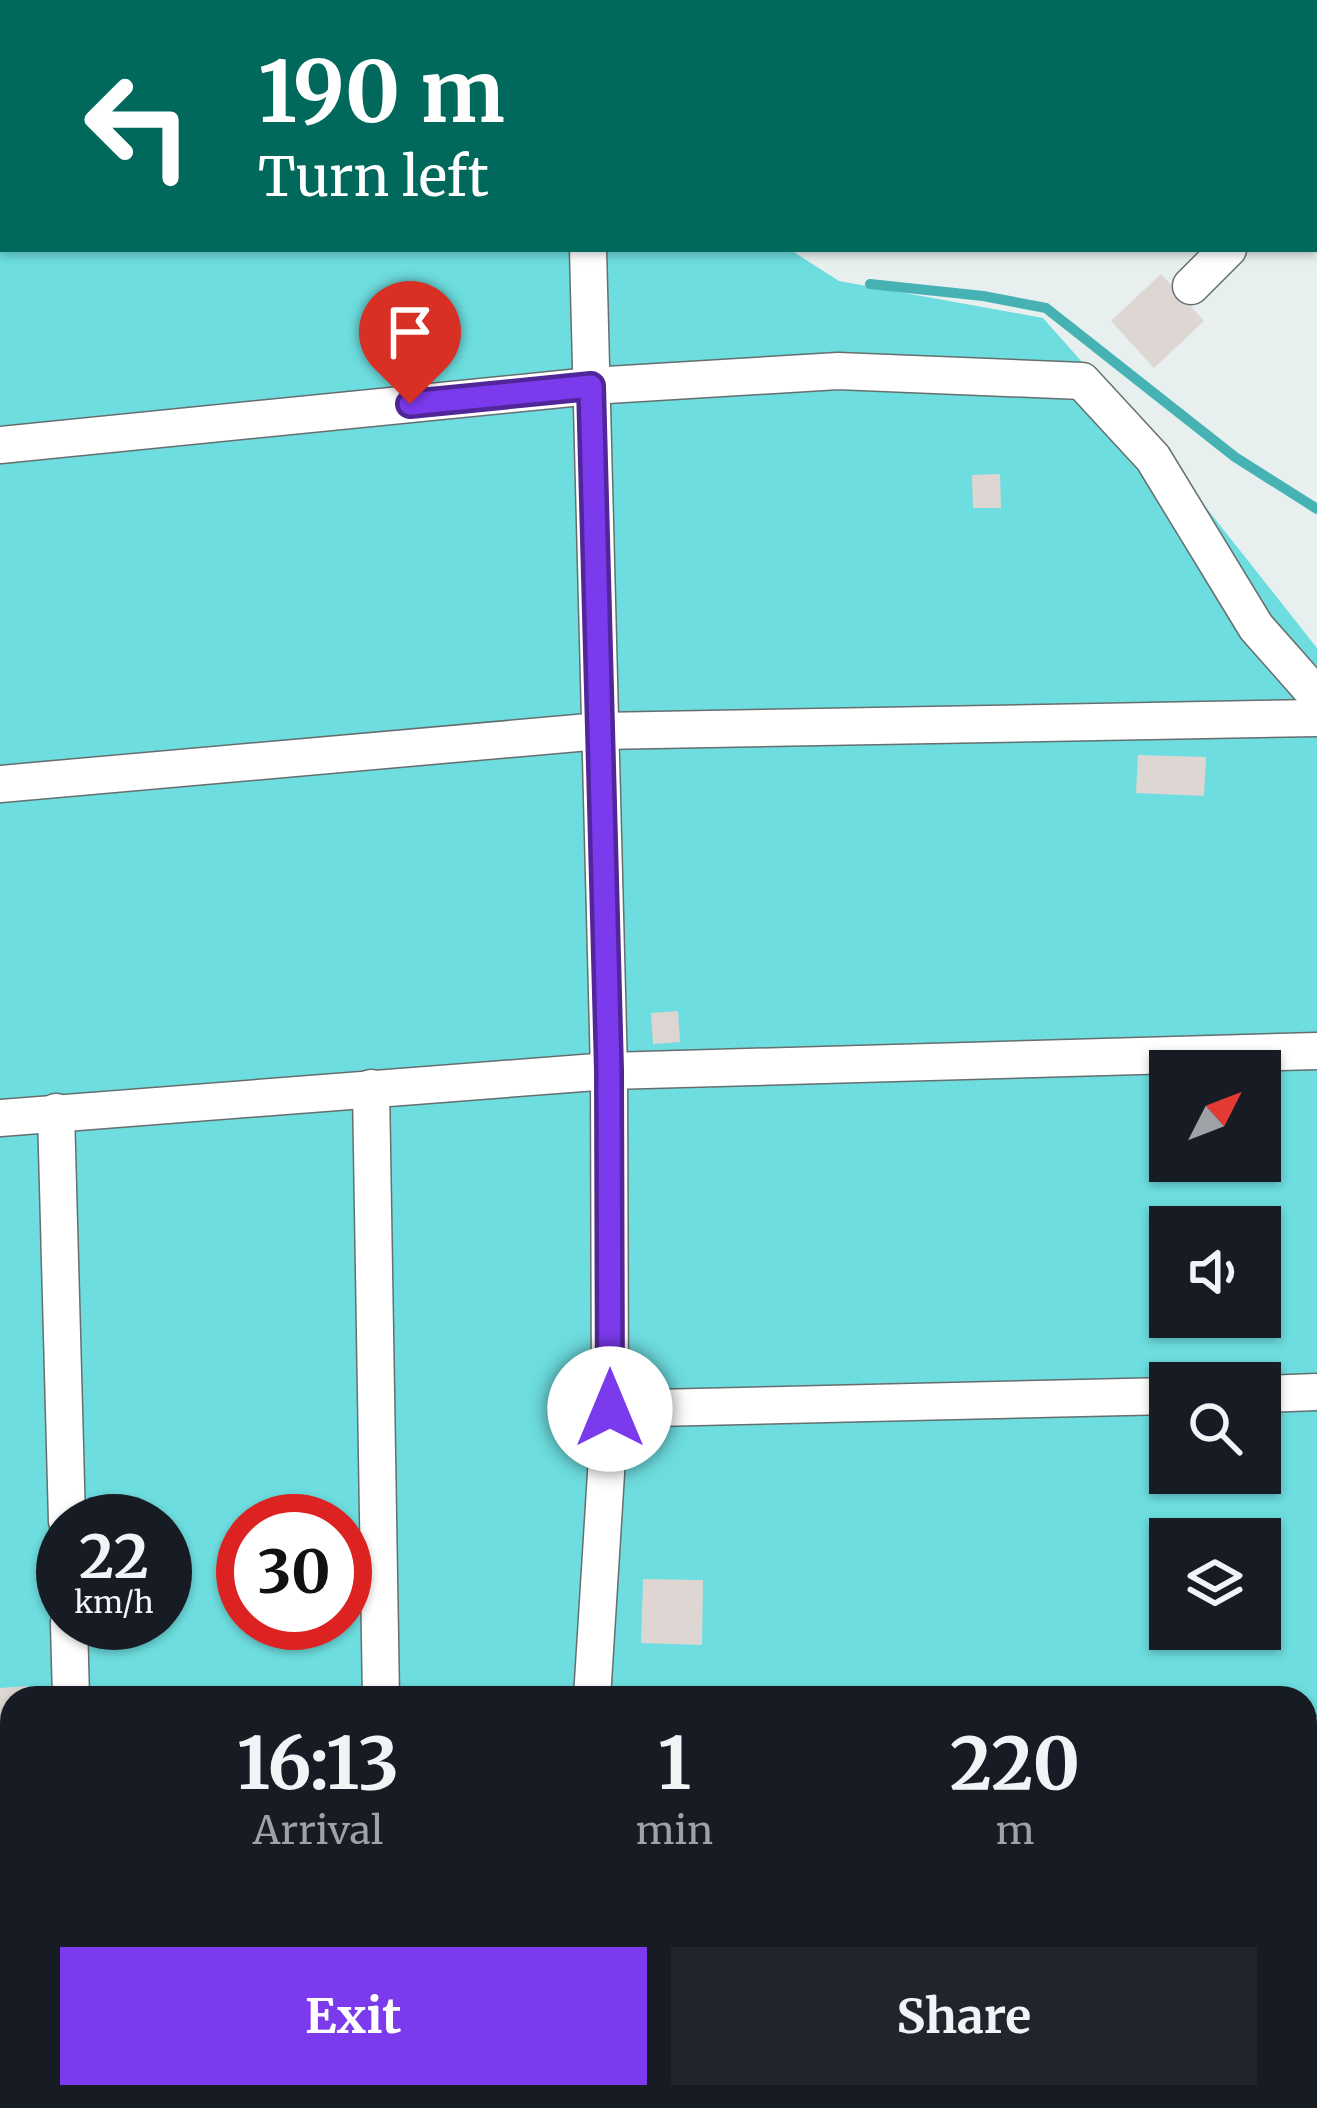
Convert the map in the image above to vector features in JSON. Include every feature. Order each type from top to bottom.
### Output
[{"type":"street","points":[[588,252],[609,1070],[610,1409],[593,1686]]},
{"type":"street","points":[[1191,286],[1225,252]]},
{"type":"street","points":[[0,445],[591,386],[838,371],[1082,381],[1153,458],[1256,627],[1317,696]]},
{"type":"street","points":[[0,784],[600,731],[1317,718]]},
{"type":"street","points":[[0,1118],[609,1070],[1317,1052]]},
{"type":"street","points":[[370,1088],[382,1686]]},
{"type":"street","points":[[56,1112],[66,1494]]},
{"type":"street","points":[[1281,1393],[1317,1392]]},
{"type":"street","points":[[610,1409],[1149,1396]]},
{"type":"street","points":[[70,1650],[71,1686]]},
{"type":"shaded area","points":[[0,252],[794,252],[839,281],[1043,318],[1162,452],[1317,648],[1317,1686],[0,1686]]},
{"type":"building","points":[[1161,274],[1204,321],[1154,368],[1111,321]]},
{"type":"building","points":[[1000,474],[1001,508],[973,508],[972,475]]},
{"type":"building","points":[[1138,755],[1206,757],[1204,796],[1136,793]]},
{"type":"building","points":[[678,1011],[680,1042],[653,1044],[651,1013]]},
{"type":"building","points":[[643,1579],[703,1580],[702,1645],[641,1643]]},
{"type":"waterway","points":[[870,284],[1046,308],[1235,457],[1317,509]]},
{"type":"route","points":[[410,404],[591,386],[609,1070],[610,1409]]}]
